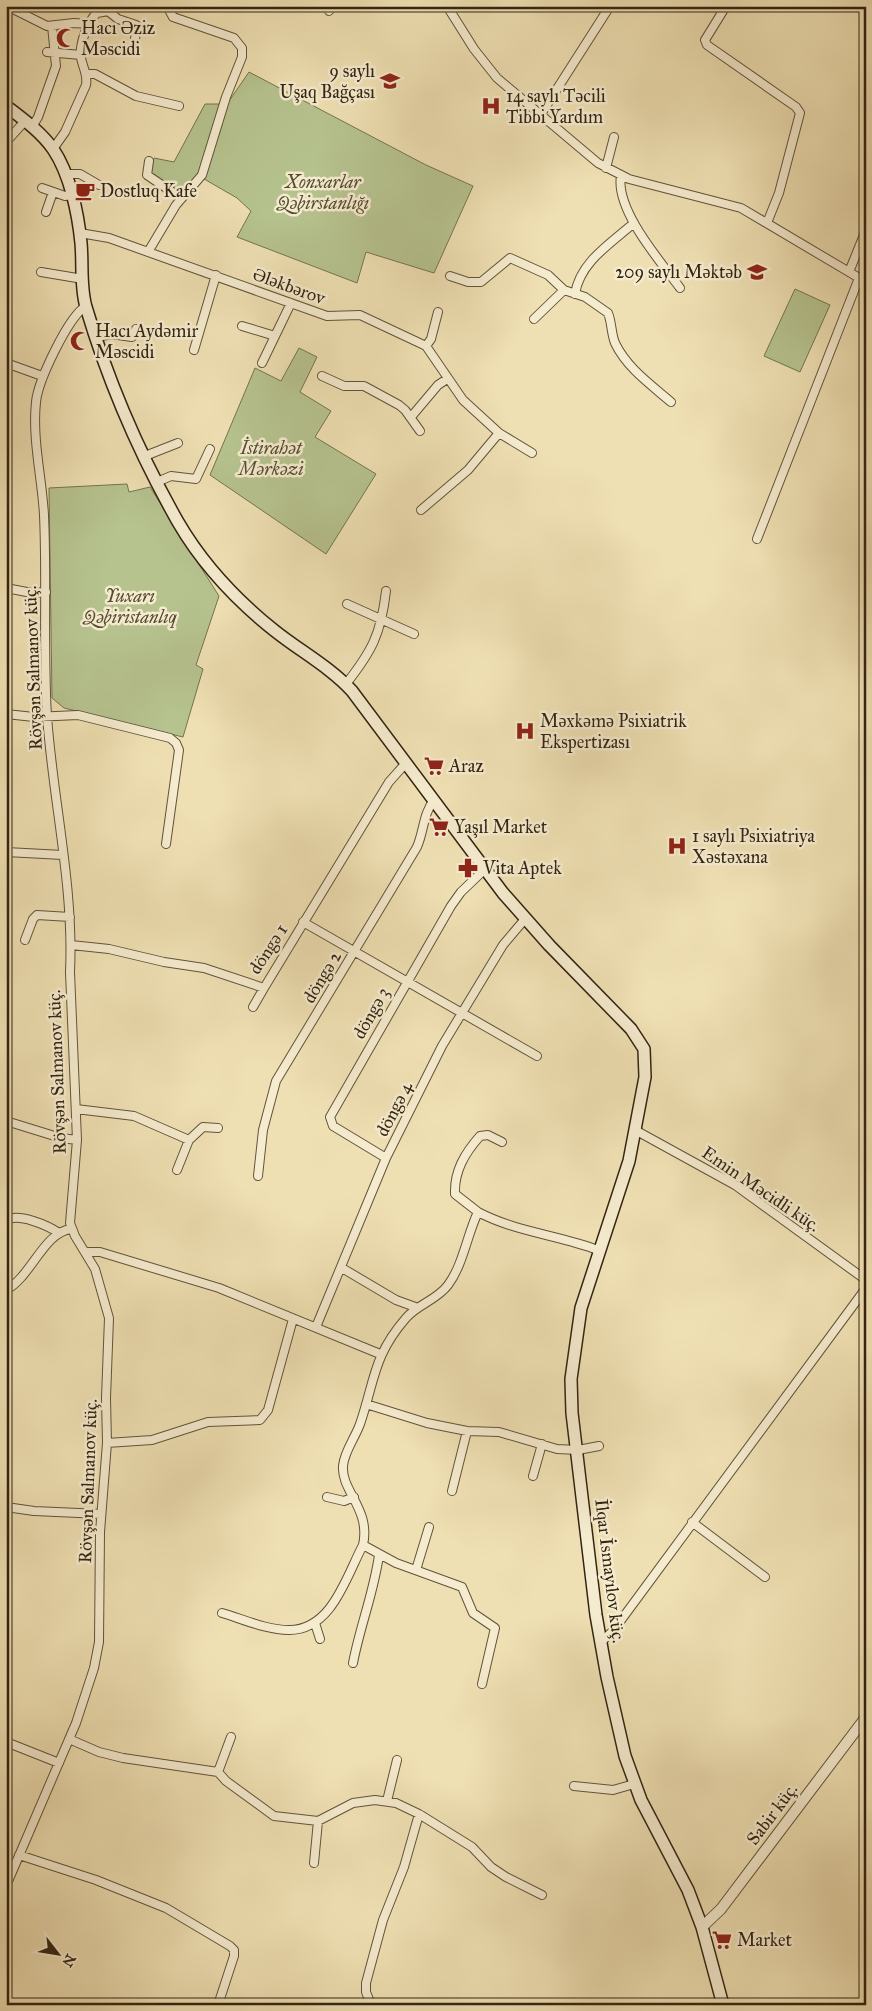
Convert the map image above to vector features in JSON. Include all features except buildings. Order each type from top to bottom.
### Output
[{"type":"main road","name":"İlqar İsmayılov küç.","points":[[6,106],[29,124],[53,149],[65,174],[80,233],[86,306],[120,400],[145,456],[157,482],[195,549],[216,578],[274,630],[346,684],[434,800],[484,870],[525,920],[631,1030],[644,1049],[645,1077],[635,1130],[624,1176],[598,1250],[581,1308],[570,1378],[600,1642],[625,1756],[634,1784],[688,1890],[702,1927],[723,2005]]},
{"type":"street","points":[[53,149],[65,132],[87,80],[81,55],[89,24],[97,13],[108,11],[115,6]]},
{"type":"street","points":[[148,252],[181,198],[199,179],[204,169],[242,53],[240,44],[234,38],[173,17],[167,6]]},
{"type":"street","points":[[447,6],[474,49],[492,72],[592,159],[621,176],[732,204],[863,280],[757,539]]},
{"type":"street","points":[[541,114],[610,6]]},
{"type":"street","points":[[726,6],[708,33],[705,40],[707,45],[796,108],[800,113],[779,193],[767,223]]},
{"type":"street","points":[[9,7],[32,20],[52,26],[66,23],[89,24]]},
{"type":"street","points":[[108,11],[118,19],[136,25],[135,40]]},
{"type":"street","points":[[6,142],[29,124],[54,77],[57,58],[53,47],[52,26]]},
{"type":"street","points":[[46,52],[81,55]]},
{"type":"street","points":[[86,74],[95,74],[136,96],[179,106]]},
{"type":"street","points":[[606,168],[614,137]]},
{"type":"street","points":[[149,161],[147,175],[181,198]]},
{"type":"street","points":[[65,174],[80,174],[99,185]]},
{"type":"street","points":[[621,176],[620,189],[634,223],[680,288]]},
{"type":"street","points":[[42,188],[65,196],[71,195]]},
{"type":"street","points":[[46,212],[53,192]]},
{"type":"street","points":[[575,294],[581,274],[592,260],[634,223]]},
{"type":"street","points":[[850,272],[866,230]]},
{"type":"street","name":"Ələkbərov","points":[[80,233],[109,238],[327,316],[360,315],[426,346]]},
{"type":"street","points":[[450,276],[468,282],[481,282],[510,258],[548,275],[564,290],[586,297],[608,313],[612,335],[623,356],[633,369],[670,402]]},
{"type":"street","points":[[41,272],[83,279]]},
{"type":"street","points":[[194,350],[216,275]]},
{"type":"street","points":[[534,319],[564,290]]},
{"type":"street","points":[[262,363],[291,303]]},
{"type":"street","name":"Rövşən Salmanov küç.","points":[[6,1886],[69,1739],[97,1655],[101,1514],[107,1443],[106,1398],[109,1318],[95,1269],[71,1229],[70,1212],[77,1140],[70,972],[70,917],[47,715],[44,514],[35,413],[42,376],[73,320],[86,306]]},
{"type":"street","points":[[438,312],[431,339],[426,346],[447,379],[463,400],[499,433],[532,453]]},
{"type":"street","points":[[242,326],[275,336]]},
{"type":"street","points":[[97,337],[111,334],[132,337],[136,329]]},
{"type":"street","points":[[6,363],[42,376]]},
{"type":"street","points":[[322,376],[344,386],[364,386],[399,405],[420,430]]},
{"type":"street","points":[[411,417],[438,385],[447,379]]},
{"type":"street","points":[[421,510],[468,470],[499,433]]},
{"type":"street","points":[[145,456],[178,444]]},
{"type":"street","points":[[157,482],[171,476],[196,479],[210,449]]},
{"type":"street","points":[[6,588],[32,593],[46,592]]},
{"type":"street","points":[[346,684],[372,648],[382,621],[386,591]]},
{"type":"street","points":[[348,604],[414,634]]},
{"type":"street","points":[[6,714],[34,717],[78,715],[170,738],[176,743],[178,750],[166,844]]},
{"type":"street","name":"döngə 1","points":[[71,945],[109,949],[152,960],[204,968],[264,988],[389,782],[406,763]]},
{"type":"street","name":"döngə 2","points":[[258,1176],[263,1130],[276,1081],[417,847],[422,835],[426,813],[434,800]]},
{"type":"street","points":[[6,852],[63,855]]},
{"type":"street","name":"döngə 3","points":[[386,1158],[333,1126],[330,1117],[406,981],[451,906],[461,892],[484,870]]},
{"type":"street","points":[[25,940],[32,919],[37,915],[70,917]]},
{"type":"street","name":"döngə 4","points":[[316,1327],[386,1158],[461,1012],[503,945],[525,920]]},
{"type":"street","points":[[303,922],[537,1056]]},
{"type":"street","points":[[253,1007],[264,988]]},
{"type":"street","points":[[76,1109],[134,1116],[190,1140]]},
{"type":"street","points":[[6,1121],[61,1138],[77,1140]]},
{"type":"street","points":[[178,1170],[190,1140],[203,1127],[218,1128]]},
{"type":"street","name":"Emin Məcidli küç.","points":[[635,1130],[735,1186],[866,1280]]},
{"type":"street","points":[[502,1142],[488,1135],[480,1136],[464,1155],[458,1171],[455,1194],[478,1212],[496,1221],[598,1250]]},
{"type":"street","points":[[222,1613],[270,1628],[290,1630],[315,1623],[331,1607],[363,1546],[365,1536],[363,1522],[346,1482],[343,1468],[366,1404],[380,1354],[397,1329],[418,1308],[436,1297],[449,1283],[478,1212]]},
{"type":"street","points":[[6,1220],[17,1218],[44,1225],[59,1233]]},
{"type":"street","points":[[6,1290],[20,1281],[59,1233],[71,1229]]},
{"type":"street","points":[[86,1252],[100,1252],[219,1288],[380,1354]]},
{"type":"street","points":[[342,1268],[396,1300],[418,1308]]},
{"type":"street","points":[[600,1642],[613,1631],[866,1288]]},
{"type":"street","points":[[107,1443],[152,1440],[208,1422],[260,1420],[268,1410],[293,1319]]},
{"type":"street","points":[[366,1404],[428,1423],[467,1430],[499,1432],[557,1449],[578,1450],[599,1446]]},
{"type":"street","points":[[452,1491],[467,1430]]},
{"type":"street","points":[[533,1476],[542,1444]]},
{"type":"street","points":[[327,1497],[344,1501],[354,1497]]},
{"type":"street","points":[[6,1507],[34,1511],[101,1514]]},
{"type":"street","points":[[692,1522],[765,1577]]},
{"type":"street","points":[[416,1570],[429,1528]]},
{"type":"street","points":[[363,1546],[379,1555],[462,1587],[473,1613],[495,1628],[482,1684]]},
{"type":"street","points":[[353,1663],[357,1641],[373,1591],[379,1555]]},
{"type":"street","points":[[315,1623],[320,1638]]},
{"type":"street","name":"Sabir küç.","points":[[702,1927],[721,1909],[866,1717]]},
{"type":"street","points":[[218,1772],[231,1737]]},
{"type":"street","points":[[69,1739],[99,1752],[123,1758],[218,1772],[226,1781],[274,1816],[318,1821],[353,1803],[386,1801],[419,1814],[472,1847],[498,1872],[542,1895]]},
{"type":"street","points":[[6,1742],[59,1763]]},
{"type":"street","points":[[386,1801],[397,1760]]},
{"type":"street","points":[[574,1786],[613,1790],[634,1784]]},
{"type":"street","points":[[372,2005],[366,1992],[366,1983],[383,1920],[404,1867],[419,1814]]},
{"type":"street","points":[[314,1863],[318,1821]]},
{"type":"street","points":[[19,1855],[96,1880],[166,1908],[230,1946],[234,1950],[234,1956],[218,2005]]},
{"type":"green space","name":"Xonxarlar Qəbirstanlığı","points":[[249,72],[426,165],[473,186],[434,273],[366,252],[357,283],[237,237],[251,211],[237,198],[199,176],[178,194],[148,174],[154,158],[174,162],[205,104],[227,104]]},
{"type":"green space","points":[[795,289],[830,305],[800,372],[764,356]]},
{"type":"green space","name":"İstirahət Mərkəzi","points":[[299,348],[317,357],[300,392],[331,411],[315,437],[376,474],[326,554],[210,475],[255,368],[281,381]]},
{"type":"green space","name":"Yuxarı Qəbiristanlıq","points":[[127,484],[129,492],[150,487],[219,596],[196,665],[203,669],[183,737],[64,708],[52,698],[49,488]]},
{"type":"place","name":"Hacı Əziz Məscidi","points":[[66,38]]},
{"type":"place","name":"9 saylı Uşaq Bağçası","points":[[390,81]]},
{"type":"place","name":"14 saylı Təcili Tibbi Yardım","points":[[491,106]]},
{"type":"place","name":"Dostluq Kafe","points":[[85,191]]},
{"type":"place","name":"209 saylı Məktəb","points":[[757,272]]},
{"type":"place","name":"Hacı Aydəmir Məscidi","points":[[80,341]]},
{"type":"place","name":"Məxkəmə Psixiatrik Ekspertizası","points":[[525,731]]},
{"type":"place","name":"Araz","points":[[434,766]]},
{"type":"place","name":"Yaşıl Market","points":[[439,827]]},
{"type":"place","name":"1 saylı Psixiatriya Xəstəxana","points":[[677,846]]},
{"type":"place","name":"Vita Aptek","points":[[468,868]]},
{"type":"place","name":"Market","points":[[722,1940]]}]
